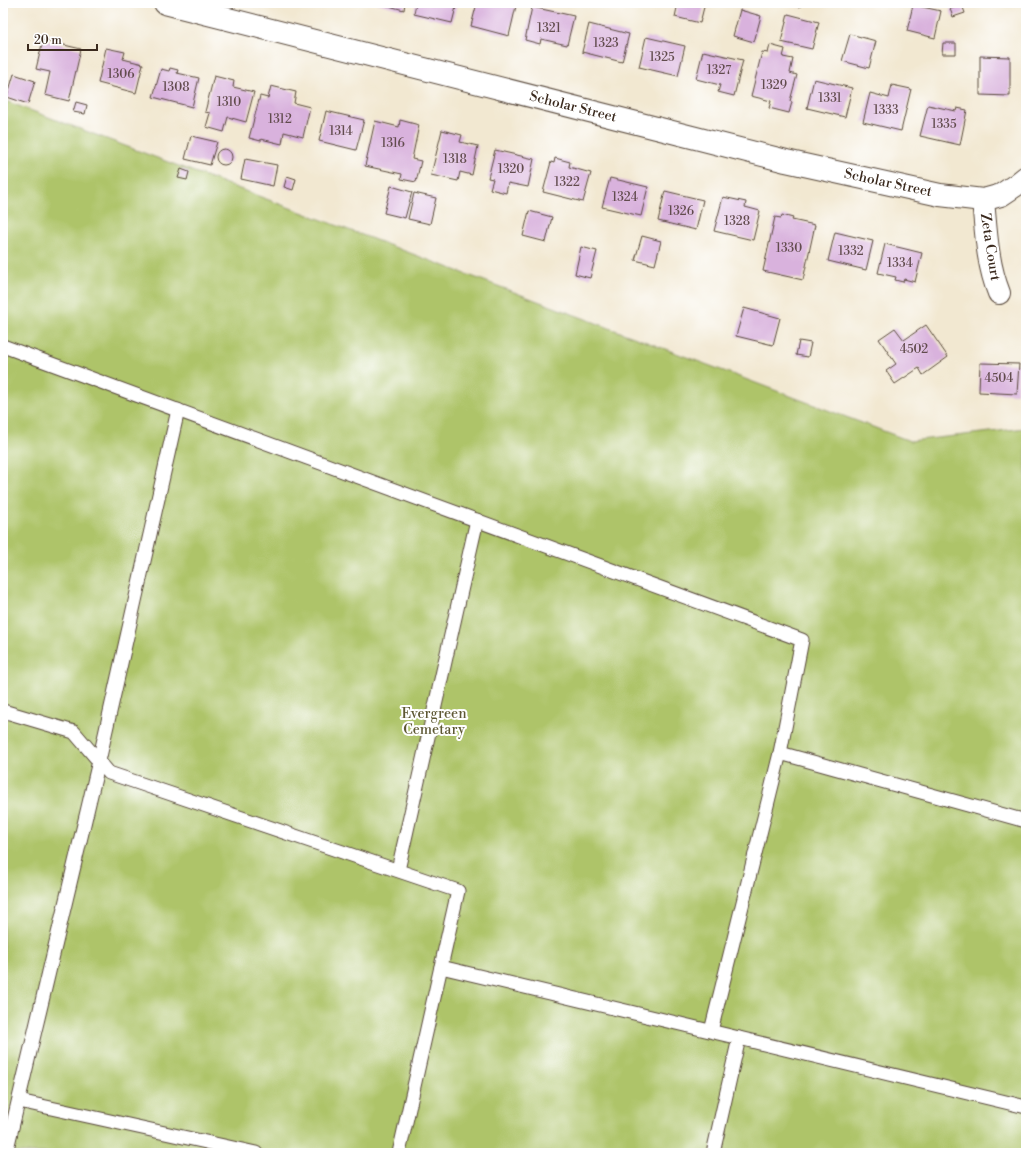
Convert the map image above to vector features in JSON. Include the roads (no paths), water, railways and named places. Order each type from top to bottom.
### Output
[{"type":"street","name":"Scholar Street","points":[[165,3],[786,161],[940,195],[983,200]]},
{"type":"street","points":[[983,200],[1001,195],[1026,177]]},
{"type":"street","name":"Zeta Court","points":[[983,200],[988,250],[999,293]]},
{"type":"lane","points":[[3,346],[802,640],[780,753],[711,1031]]},
{"type":"lane","points":[[6,1153],[99,761],[178,410]]},
{"type":"lane","points":[[398,870],[477,520]]},
{"type":"lane","points":[[3,710],[74,732],[109,773],[458,891],[399,1153]]},
{"type":"lane","points":[[780,753],[1026,821]]},
{"type":"lane","points":[[441,967],[1026,1107]]},
{"type":"lane","points":[[713,1153],[739,1038]]},
{"type":"lane","points":[[19,1101],[256,1153]]},
{"type":"park label","name":"Evergreen Cemetary","points":[[434,722]]}]
